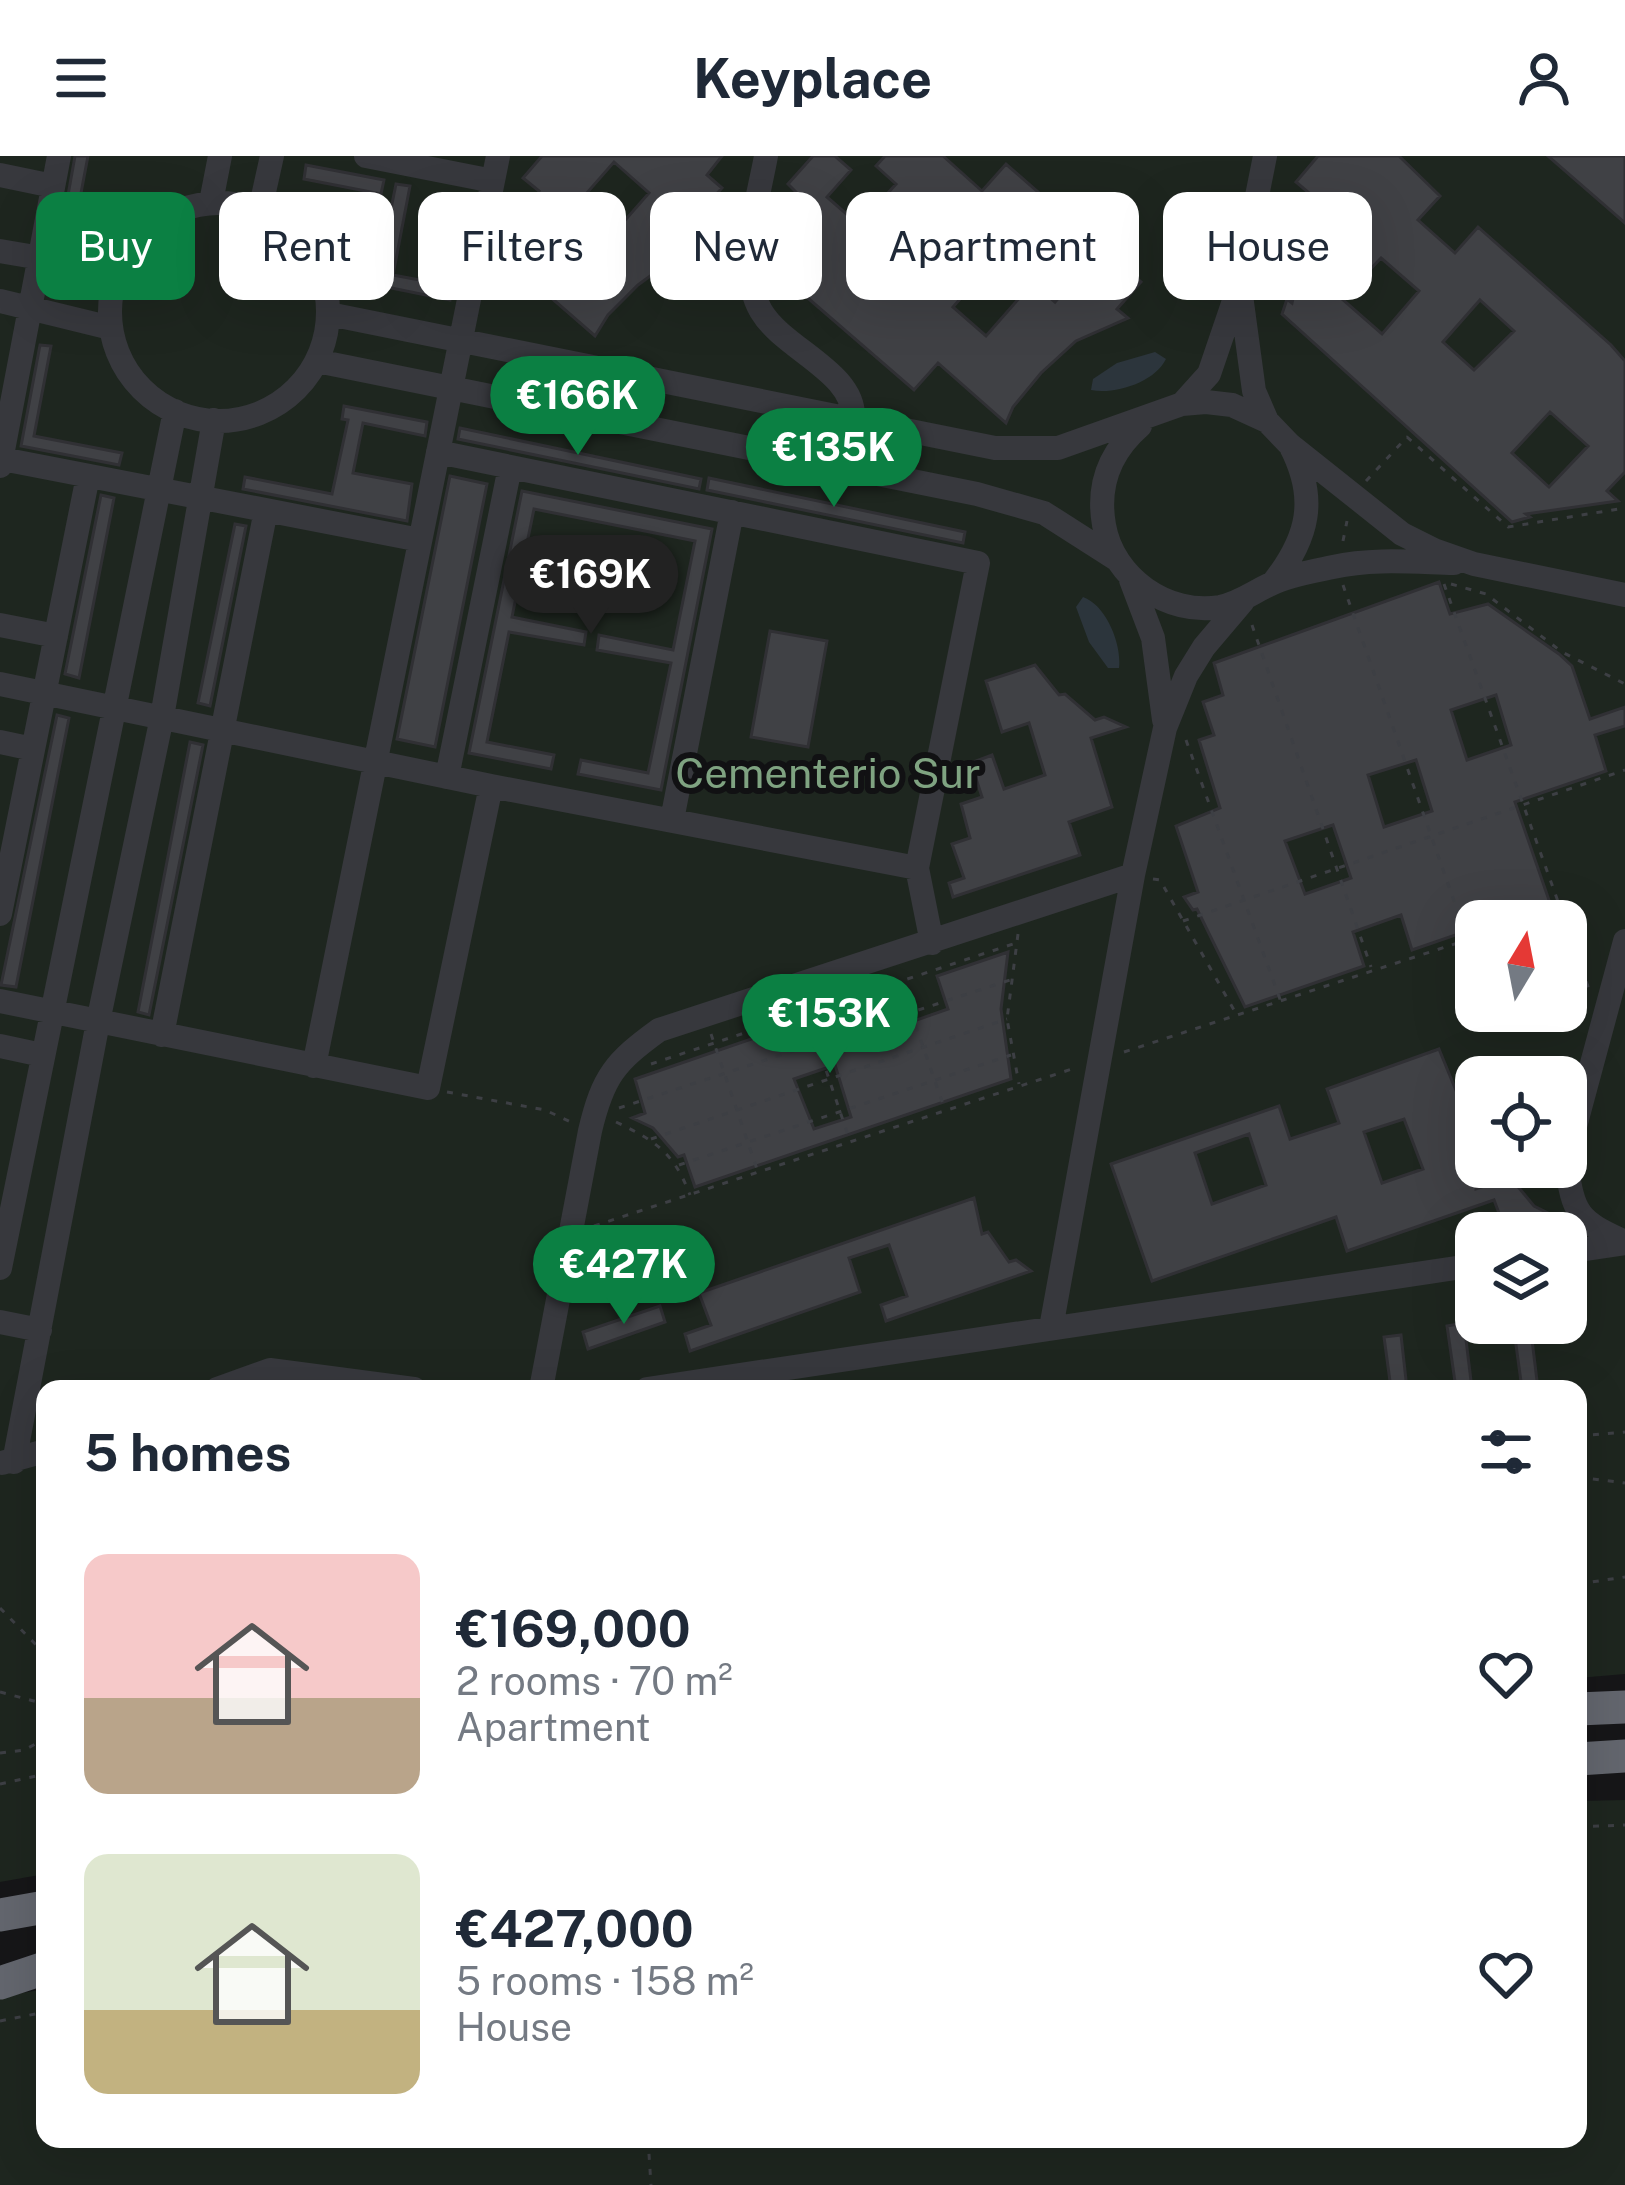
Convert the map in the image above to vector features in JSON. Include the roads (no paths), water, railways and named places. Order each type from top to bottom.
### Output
[{"type":"highway","points":[[1587,1709],[1625,1707]]},
{"type":"highway","points":[[1587,1758],[1625,1756]]},
{"type":"highway","points":[[1587,1780],[1625,1779]]},
{"type":"highway","points":[[0,1898],[36,1895]]},
{"type":"highway","points":[[0,1915],[36,1909]]},
{"type":"highway","points":[[0,1960],[36,1955]]},
{"type":"highway","points":[[0,1983],[36,1971]]},
{"type":"lane","points":[[52,192],[59,156]]},
{"type":"lane","points":[[212,202],[220,156]]},
{"type":"lane","points":[[264,192],[272,156]]},
{"type":"lane","points":[[314,1066],[496,168],[366,156]]},
{"type":"lane","points":[[766,156],[748,254],[758,308],[787,343],[843,383],[854,404],[853,419]]},
{"type":"lane","points":[[1258,192],[1265,156]]},
{"type":"lane","points":[[0,176],[53,186]]},
{"type":"lane","points":[[195,205],[219,203]]},
{"type":"lane","points":[[0,250],[36,258]]},
{"type":"lane","points":[[36,280],[9,368],[1,463],[420,541]]},
{"type":"lane","points":[[110,300],[120,365],[134,386],[175,411],[214,420],[249,416],[283,400],[303,382],[317,361],[329,314],[326,300]]},
{"type":"lane","points":[[1182,404],[1209,374],[1234,300]]},
{"type":"lane","points":[[1241,300],[1254,392],[1267,421],[1290,445],[1402,534],[1474,564]]},
{"type":"lane","points":[[0,301],[111,328]]},
{"type":"lane","points":[[329,314],[995,448],[1058,448],[1182,404],[1232,405],[1267,421]]},
{"type":"lane","points":[[317,361],[977,494],[1045,513],[1146,590],[1182,606],[1217,608],[1244,601]]},
{"type":"lane","points":[[0,1268],[175,411]]},
{"type":"lane","points":[[1154,415],[1121,443],[1104,478],[1101,506],[1106,537],[1153,638],[1169,717]]},
{"type":"lane","points":[[7,1463],[40,1330],[162,717],[214,420]]},
{"type":"lane","points":[[1273,583],[1296,554],[1307,516],[1306,484],[1290,445]]},
{"type":"lane","points":[[438,452],[978,563],[917,868],[932,943]]},
{"type":"lane","points":[[447,777],[510,466]]},
{"type":"lane","points":[[0,914],[4,868],[88,476]]},
{"type":"lane","points":[[162,1035],[266,510]]},
{"type":"lane","points":[[672,820],[732,512]]},
{"type":"lane","points":[[1051,1328],[1133,875],[1169,717],[1204,646],[1244,601],[1273,583],[1377,560],[1474,564],[1625,595]]},
{"type":"lane","points":[[0,625],[56,636]]},
{"type":"lane","points":[[0,684],[917,868]]},
{"type":"lane","points":[[0,742],[33,748]]},
{"type":"lane","points":[[0,1001],[428,1088],[491,786]]},
{"type":"lane","points":[[543,1380],[596,1104],[616,1075],[619,1060],[659,1030],[1133,875]]},
{"type":"lane","points":[[1587,1075],[1625,941]]},
{"type":"lane","points":[[0,1046],[42,1054]]},
{"type":"lane","points":[[1570,1188],[1587,1225],[1625,1243]]},
{"type":"lane","points":[[1587,1249],[1625,1243]]},
{"type":"lane","points":[[707,1380],[1455,1268]]},
{"type":"lane","points":[[0,1322],[40,1330]]},
{"type":"lane","points":[[243,1380],[271,1370],[347,1380]]},
{"type":"lane","points":[[7,1463],[36,1454]]},
{"type":"park label","name":"Cementerio Sur","points":[[828,772]]}]
